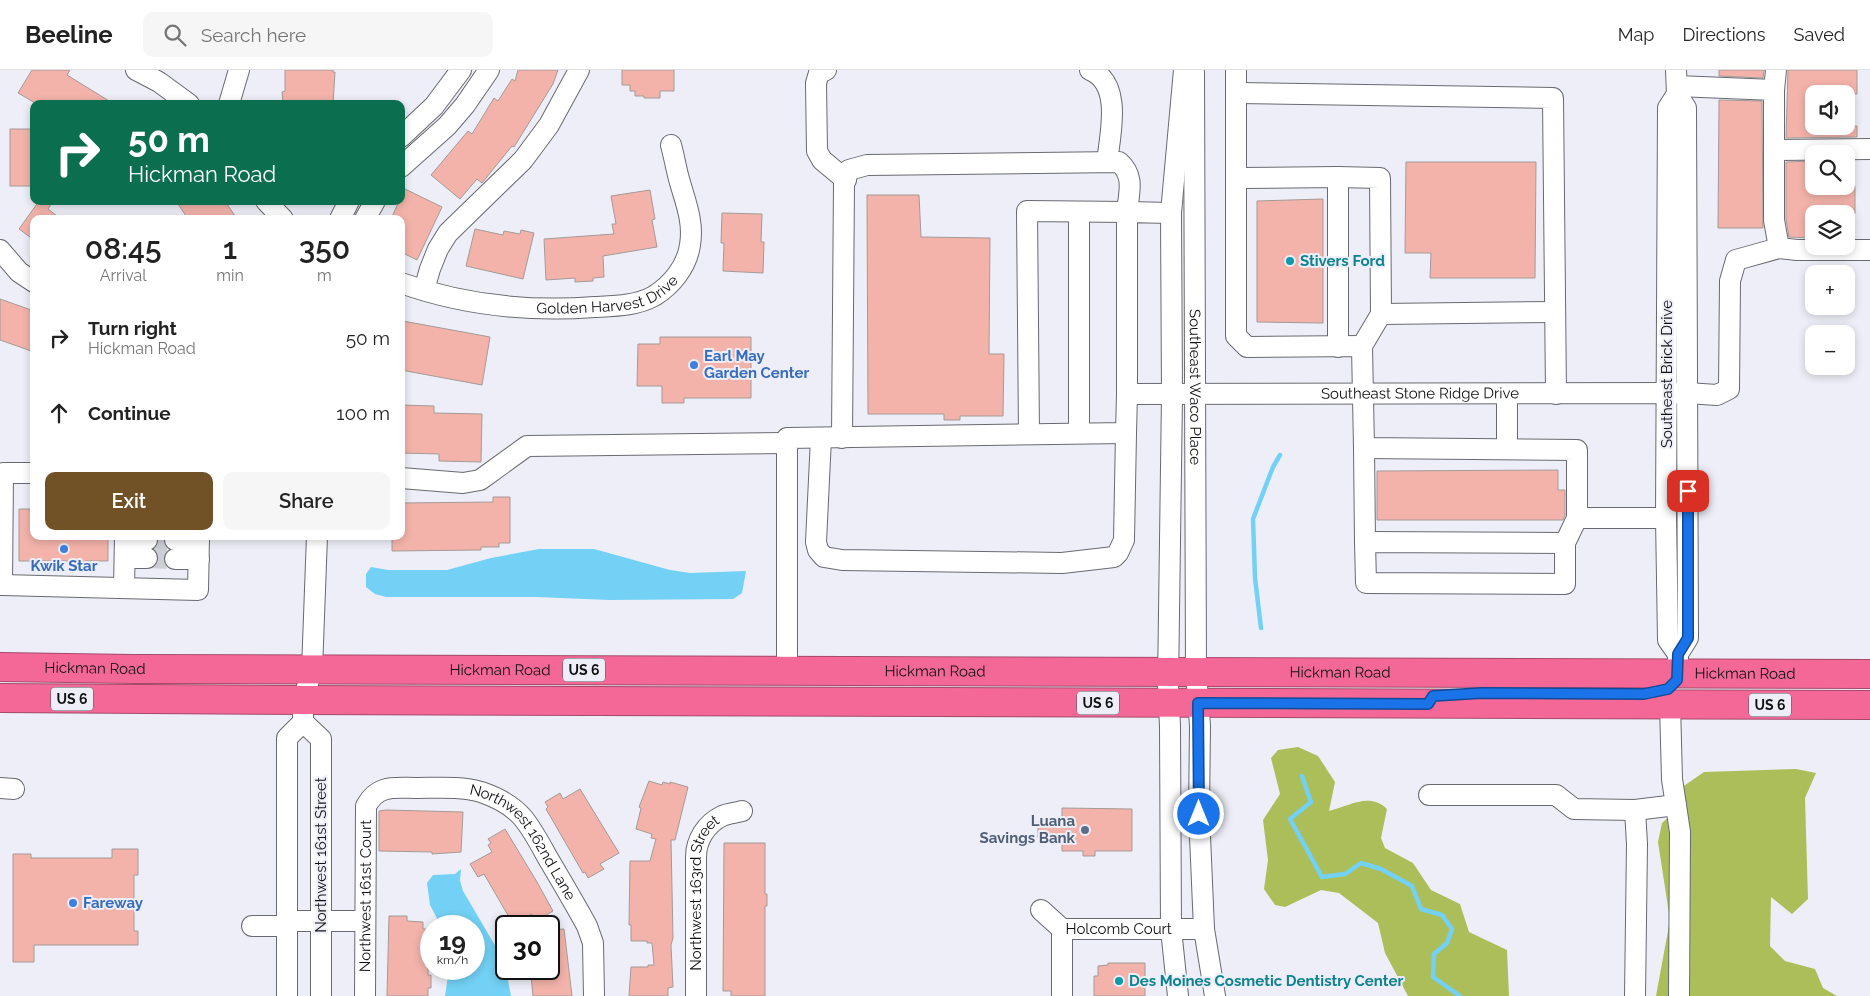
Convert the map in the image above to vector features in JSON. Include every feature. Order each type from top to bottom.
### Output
[{"type":"highway","name":"Hickman Road","points":[[0,698],[303,711],[1168,687],[1196,672],[1678,664],[1870,674]]},
{"type":"highway","points":[[1428,704],[1433,696],[1466,693],[1653,693],[1668,689],[1674,685],[1677,680],[1678,664]]},
{"type":"highway","name":"Hickman Road","points":[[0,667],[312,670],[787,670],[1168,687],[1198,703],[1870,705]]},
{"type":"highway","points":[[1670,704],[1673,698],[1692,692],[1870,689]]},
{"type":"street","points":[[136,70],[160,82],[185,100]]},
{"type":"street","points":[[229,100],[239,70]]},
{"type":"street","points":[[405,133],[434,106],[461,70]]},
{"type":"street","points":[[405,163],[447,126],[489,70]]},
{"type":"street","points":[[424,290],[438,249],[448,232],[523,160],[549,125],[579,70]]},
{"type":"street","points":[[826,70],[819,73],[816,83],[818,151],[822,160],[846,180]]},
{"type":"street","points":[[1090,70],[1104,80],[1111,93],[1112,122],[1107,162]]},
{"type":"street","name":"Southeast Waco Place","points":[[1178,996],[1170,929],[1168,687],[1172,394],[1170,213],[1184,70]]},
{"type":"street","name":"Southeast Waco Place","points":[[1194,70],[1194,394],[1199,814],[1204,929],[1215,996]]},
{"type":"street","points":[[1236,70],[1238,93],[1236,336],[1247,347],[1362,346]]},
{"type":"street","points":[[1776,70],[1774,90],[1774,220],[1779,248],[1870,250]]},
{"type":"street","points":[[1676,83],[1774,90]]},
{"type":"street","name":"Southeast Brick Drive","points":[[1676,83],[1668,108],[1677,394],[1688,638],[1678,664]]},
{"type":"street","points":[[1238,93],[1553,98],[1556,394]]},
{"type":"street","name":"Golden Harvest Drive","points":[[405,284],[488,304],[530,308],[573,309],[616,306],[641,301],[654,296],[677,276],[685,262],[690,247],[692,231],[690,215],[671,145]]},
{"type":"street","points":[[1775,150],[1870,149]]},
{"type":"street","points":[[821,438],[816,542],[818,550],[824,557],[842,560],[1062,563],[1114,557],[1124,540],[1127,212],[1130,177],[1126,168],[1119,162],[1107,162],[867,165],[849,170],[844,184],[842,438]]},
{"type":"street","points":[[1338,177],[1338,347]]},
{"type":"street","points":[[1237,178],[1380,178],[1381,314],[1362,346],[1366,583],[1565,584],[1564,543],[1577,518],[1577,450],[1364,448]]},
{"type":"street","points":[[270,205],[279,215]]},
{"type":"street","points":[[1029,434],[1027,211],[1170,213]]},
{"type":"street","points":[[1079,212],[1079,434]]},
{"type":"street","name":"Southeast Stone Ridge Drive","points":[[1126,394],[1677,394],[1717,396],[1729,389],[1730,281],[1736,260],[1779,248]]},
{"type":"street","points":[[0,250],[19,272],[30,279]]},
{"type":"street","points":[[1381,314],[1555,312]]},
{"type":"street","points":[[1507,394],[1507,449]]},
{"type":"street","name":"Southeast Brick Drive","points":[[1677,394],[1666,518],[1668,640],[1678,664]]},
{"type":"street","points":[[787,670],[787,438],[1126,433]]},
{"type":"street","points":[[405,478],[464,483],[480,480],[527,446],[787,443]]},
{"type":"street","points":[[30,473],[3,473],[1,585],[198,590],[199,545],[175,549]]},
{"type":"street","points":[[1577,518],[1666,518]]},
{"type":"street","points":[[287,996],[288,738],[303,711],[312,670],[317,540]]},
{"type":"street","points":[[1365,542],[1564,543]]},
{"type":"street","points":[[124,588],[125,545],[146,549]]},
{"type":"street","points":[[1670,704],[1672,779],[1680,832],[1680,996]]},
{"type":"street","name":"Northwest 161st Street","points":[[303,711],[321,739],[321,996]]},
{"type":"street","name":"Northwest 162nd Lane","points":[[370,798],[377,792],[386,789],[461,789],[480,792],[508,805],[522,817],[533,832],[587,926],[593,943],[594,996]]},
{"type":"street","points":[[1429,795],[1556,795],[1574,809],[1635,810],[1676,805]]},
{"type":"street","name":"Northwest 161st Court","points":[[365,996],[365,816],[366,806],[370,798]]},
{"type":"street","points":[[1635,810],[1637,844],[1635,996]]},
{"type":"street","name":"Northwest 163rd Street","points":[[696,996],[696,857],[698,842],[704,831],[722,816],[742,812]]},
{"type":"street","name":"Holcomb Court","points":[[1041,910],[1062,929],[1204,929]]},
{"type":"street","points":[[252,926],[365,921]]},
{"type":"street","points":[[1062,929],[1062,996]]},
{"type":"green space","points":[[1298,747],[1318,756],[1335,782],[1329,811],[1366,801],[1373,801],[1387,809],[1381,838],[1385,848],[1413,863],[1431,890],[1460,904],[1469,932],[1507,950],[1509,996],[1408,996],[1385,953],[1378,923],[1339,893],[1321,890],[1285,907],[1275,905],[1264,889],[1268,860],[1263,820],[1280,794],[1271,758],[1278,750]]},
{"type":"green space","points":[[1796,769],[1816,773],[1805,798],[1808,899],[1792,914],[1771,897],[1770,946],[1785,961],[1815,969],[1823,988],[1837,996],[1656,996],[1670,920],[1658,842],[1662,823],[1677,810],[1678,790],[1704,772]]},
{"type":"water","points":[[539,549],[594,549],[670,570],[690,573],[746,571],[742,593],[733,599],[610,600],[536,597],[386,597],[375,594],[366,587],[366,574],[371,567],[388,570],[447,570],[491,558]]},
{"type":"water","points":[[461,869],[460,881],[463,891],[477,915],[435,915],[430,905],[427,883],[433,875],[455,874]]},
{"type":"water","points":[[485,928],[495,945],[495,980],[508,980],[511,996],[445,996],[447,980],[485,980]]},
{"type":"building","points":[[32,70],[70,70],[67,75],[108,100],[30,100],[18,93]]},
{"type":"building","points":[[285,70],[333,70],[335,72],[333,100],[283,100],[282,92],[285,91]]},
{"type":"building","points":[[518,70],[558,70],[553,84],[514,147],[512,146],[482,183],[477,179],[460,199],[431,175],[468,131],[472,134],[494,98],[498,101],[512,79],[515,81]]},
{"type":"building","points":[[622,70],[674,70],[674,91],[660,91],[660,98],[635,96],[635,91],[630,91],[630,85],[622,85]]},
{"type":"building","points":[[1719,70],[1764,70],[1763,78],[1719,76]]},
{"type":"building","points":[[1788,70],[1857,70],[1857,94],[1855,94],[1855,85],[1805,85],[1805,135],[1855,135],[1855,126],[1857,126],[1857,137],[1786,138]]},
{"type":"building","points":[[1719,100],[1762,101],[1763,228],[1718,228]]},
{"type":"building","points":[[10,129],[30,129],[30,186],[10,186]]},
{"type":"building","points":[[1805,161],[1805,195],[1855,195],[1855,205],[1805,205],[1805,238],[1789,237],[1786,219],[1786,162]]},
{"type":"building","points":[[1406,162],[1536,162],[1535,278],[1430,278],[1431,253],[1405,253]]},
{"type":"building","points":[[405,189],[442,207],[417,260],[405,254],[405,215],[393,215],[397,205],[405,205]]},
{"type":"building","points":[[650,190],[655,219],[652,220],[657,247],[603,256],[604,277],[593,278],[593,281],[575,282],[575,278],[546,280],[544,239],[614,234],[612,224],[616,224],[611,196]]},
{"type":"building","points":[[867,195],[919,195],[921,237],[990,238],[989,354],[1004,354],[1003,416],[960,416],[960,420],[944,420],[944,414],[868,414]]},
{"type":"building","name":"Stivers Ford","points":[[1323,199],[1323,323],[1257,322],[1257,201]]},
{"type":"building","points":[[36,205],[50,205],[48,209],[56,215],[30,215],[30,237],[19,229]]},
{"type":"building","points":[[179,205],[228,205],[234,215],[185,215]]},
{"type":"building","points":[[722,213],[762,214],[761,242],[764,242],[763,273],[723,271],[724,243],[721,243]]},
{"type":"building","points":[[475,229],[503,235],[504,231],[520,234],[521,230],[534,233],[523,279],[466,266]]},
{"type":"building","points":[[0,299],[30,310],[30,351],[0,340]]},
{"type":"building","points":[[405,321],[490,337],[482,385],[405,371]]},
{"type":"building","name":"Earl May Garden Center","points":[[660,337],[751,337],[751,398],[684,398],[684,403],[662,403],[662,386],[637,386],[638,344],[660,344]]},
{"type":"building","points":[[405,405],[434,406],[434,413],[482,414],[481,462],[439,461],[439,454],[405,453]]},
{"type":"building","points":[[1558,470],[1558,490],[1565,490],[1565,515],[1563,520],[1377,520],[1377,471]]},
{"type":"building","points":[[493,497],[510,497],[510,543],[499,543],[499,547],[481,547],[481,550],[392,551],[392,540],[405,540],[405,503],[493,502]]},
{"type":"building","name":"Kwik Star","points":[[19,509],[30,509],[30,540],[108,540],[108,561],[85,561],[85,566],[71,566],[71,561],[19,561]]},
{"type":"building","points":[[649,781],[662,785],[663,782],[670,784],[670,782],[688,787],[675,840],[671,840],[673,987],[668,988],[668,996],[629,996],[631,967],[654,965],[652,943],[647,943],[647,941],[631,941],[631,925],[629,925],[630,861],[650,861],[656,839],[651,838],[652,834],[636,829],[641,808],[639,807]]},
{"type":"building","points":[[580,789],[619,853],[600,864],[604,869],[588,878],[585,872],[583,873],[546,809],[548,807],[545,802],[560,793],[563,799]]},
{"type":"building","name":"Luana Savings Bank","points":[[1062,808],[1132,809],[1132,851],[1095,851],[1095,856],[1083,856],[1083,851],[1062,851],[1062,838],[1038,838],[1038,822],[1062,822]]},
{"type":"building","points":[[379,811],[463,812],[461,852],[432,854],[432,852],[379,851]]},
{"type":"building","points":[[505,829],[553,911],[546,915],[508,915],[484,874],[478,877],[470,864],[492,852],[488,845],[491,843],[488,839]]},
{"type":"building","points":[[724,843],[765,843],[765,894],[767,894],[767,906],[765,906],[765,996],[731,996],[731,991],[723,991]]},
{"type":"building","name":"Fareway","points":[[112,849],[138,849],[138,875],[134,875],[134,931],[138,931],[138,945],[34,945],[34,962],[13,962],[13,854],[31,854],[31,858],[112,858]]},
{"type":"building","points":[[389,916],[407,916],[407,921],[420,922],[420,980],[431,980],[431,988],[428,988],[428,996],[387,996]]},
{"type":"building","points":[[560,929],[564,929],[572,996],[533,996],[531,980],[560,980]]},
{"type":"building","name":"Des Moines Cosmetic Dentistry Center","points":[[1108,963],[1145,963],[1145,996],[1094,996],[1094,976],[1098,976],[1098,966],[1108,965]]},
{"type":"waterway","points":[[1261,628],[1255,578],[1253,519],[1273,467],[1280,455]]},
{"type":"waterway","points":[[1302,776],[1311,802],[1290,819],[1322,877],[1345,874],[1361,863],[1381,869],[1412,886],[1421,909],[1442,915],[1452,929],[1447,943],[1434,954],[1433,977],[1460,996]]},
{"type":"tunnel","points":[[147,540],[175,540]]},
{"type":"tunnel","points":[[147,558],[175,559]]},
{"type":"place","name":"Stivers Ford","points":[[1290,261]]},
{"type":"place","name":"Earl May Garden Center","points":[[694,365]]},
{"type":"place","name":"Kwik Star","points":[[64,549]]},
{"type":"place","name":"Luana Savings Bank","points":[[1085,830]]},
{"type":"place","name":"Fareway","points":[[73,903]]},
{"type":"place","name":"Des Moines Cosmetic Dentistry Center","points":[[1119,981]]},
{"type":"route","points":[[1199,814],[1200,726],[1198,703],[1428,704],[1433,696],[1466,693],[1644,694],[1668,689],[1677,680],[1678,654],[1688,638],[1688,491]]}]
